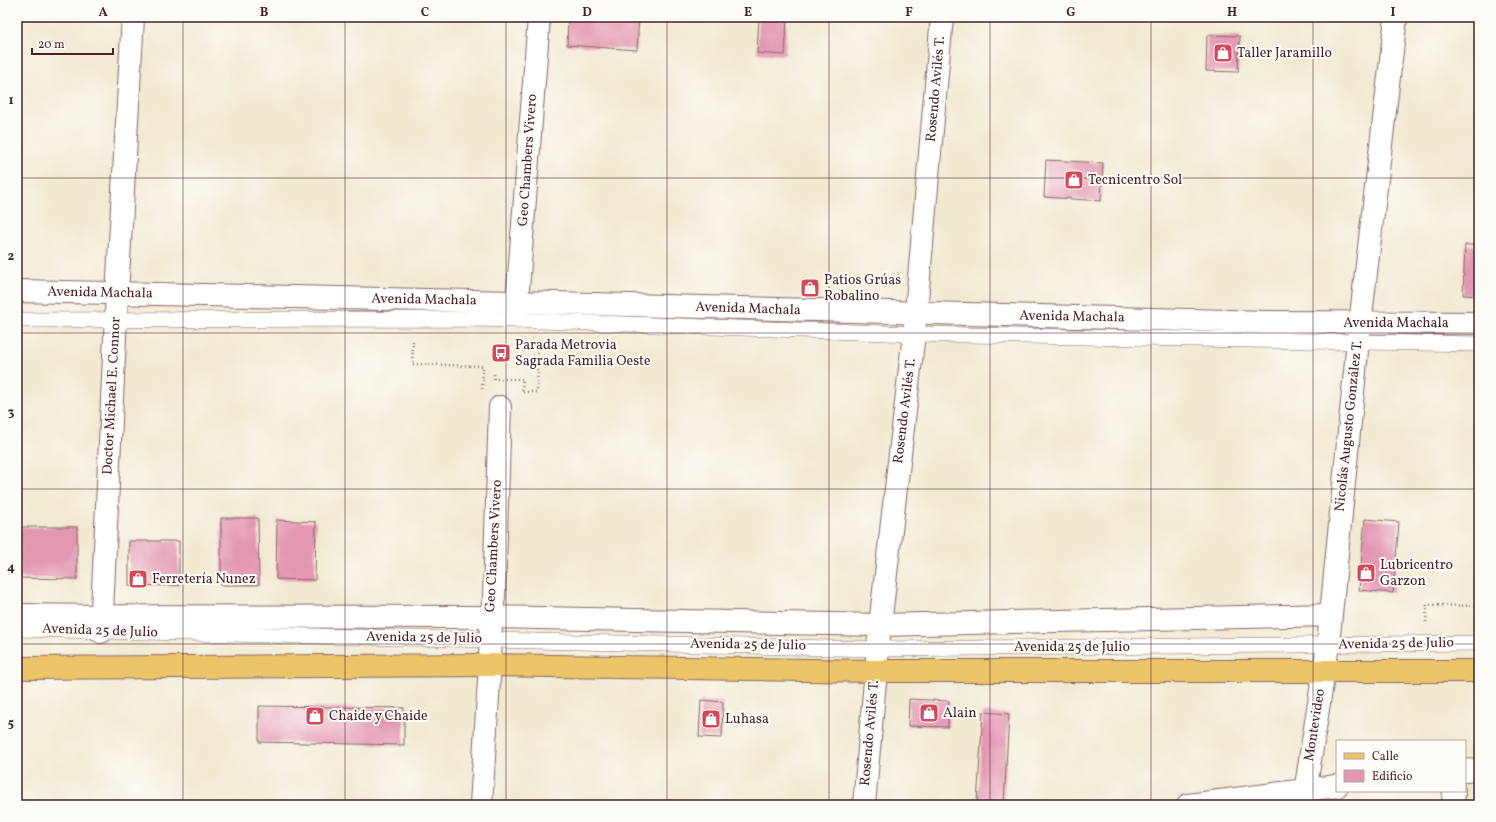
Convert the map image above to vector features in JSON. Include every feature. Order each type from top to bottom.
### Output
[{"type":"main road","name":"Avenida 25 de Julio","points":[[17,668],[490,665],[876,671],[1479,670]]},
{"type":"street","name":"Doctor Michael E. Connor","points":[[101,624],[117,294],[133,17]]},
{"type":"street","name":"Geo Chambers Vivero","points":[[517,302],[539,17]]},
{"type":"street","name":"Rosendo Avilés T.","points":[[864,805],[880,625],[915,324],[942,17]]},
{"type":"street","name":"Nicolás Augusto González T.","points":[[1328,645],[1359,332],[1396,17]]},
{"type":"street","name":"Avenida Machala","points":[[17,291],[517,302],[915,324],[1266,322],[1359,332],[1479,323]]},
{"type":"street","name":"Geo Chambers Vivero","points":[[481,805],[490,665],[491,617],[494,596],[494,399]]},
{"type":"street","name":"Avenida 25 de Julio","points":[[17,615],[101,624],[491,617],[880,625],[1331,615]]},
{"type":"street","name":"Montevideo","points":[[1304,798],[1328,645]]},
{"type":"street","points":[[1466,771],[1479,769]]},
{"type":"street","points":[[1188,805],[1304,798],[1336,786]]},
{"type":"street","points":[[1453,805],[1454,792]]},
{"type":"lane","name":"Avenida Machala","points":[[17,320],[480,320],[538,322],[915,324]]},
{"type":"lane","name":"Avenida Machala","points":[[1359,332],[1479,344]]},
{"type":"lane","name":"Avenida 25 de Julio","points":[[17,629],[101,624],[490,639],[878,649],[1479,643]]},
{"type":"path","points":[[413,320],[412,364],[483,366],[482,391],[494,399]]},
{"type":"path","points":[[522,392],[537,392],[538,322]]},
{"type":"path","points":[[1426,624],[1426,605],[1479,606]]},
{"type":"building","points":[[568,17],[639,17],[637,50],[567,45]]},
{"type":"building","points":[[759,17],[787,17],[785,55],[757,53]]},
{"type":"building","name":"Taller Jaramillo","points":[[1207,35],[1240,36],[1238,72],[1206,71]]},
{"type":"building","name":"Tecnicentro Sol","points":[[1046,160],[1103,163],[1101,201],[1044,197]]},
{"type":"building","points":[[1465,245],[1479,245],[1479,296],[1463,295]]},
{"type":"building","points":[[221,518],[258,518],[259,585],[221,585]]},
{"type":"building","points":[[1365,519],[1399,522],[1393,593],[1359,590]]},
{"type":"building","points":[[277,520],[316,522],[315,580],[276,579]]},
{"type":"building","points":[[17,527],[77,527],[77,579],[17,578]]},
{"type":"building","points":[[129,541],[179,541],[179,585],[129,586]]},
{"type":"building","name":"Alain","points":[[909,699],[949,701],[948,727],[908,726]]},
{"type":"building","name":"Luhasa","points":[[701,700],[723,702],[722,738],[699,737]]},
{"type":"building","points":[[259,706],[404,708],[404,745],[259,742]]},
{"type":"building","points":[[983,712],[1009,714],[1004,804],[977,803]]},
{"type":"place","name":"Taller Jaramillo","points":[[1223,53]]},
{"type":"place","name":"Tecnicentro Sol","points":[[1074,180]]},
{"type":"place","name":"Patios Grúas Robalino","points":[[810,288]]},
{"type":"place","name":"Parada Metrovia Sagrada Familia Oeste","points":[[501,353]]},
{"type":"place","name":"Lubricentro Garzon","points":[[1366,573]]},
{"type":"place","name":"Ferretería Nunez","points":[[138,579]]},
{"type":"place","name":"Alain","points":[[929,713]]},
{"type":"place","name":"Chaide y Chaide","points":[[315,716]]},
{"type":"place","name":"Luhasa","points":[[711,719]]}]
